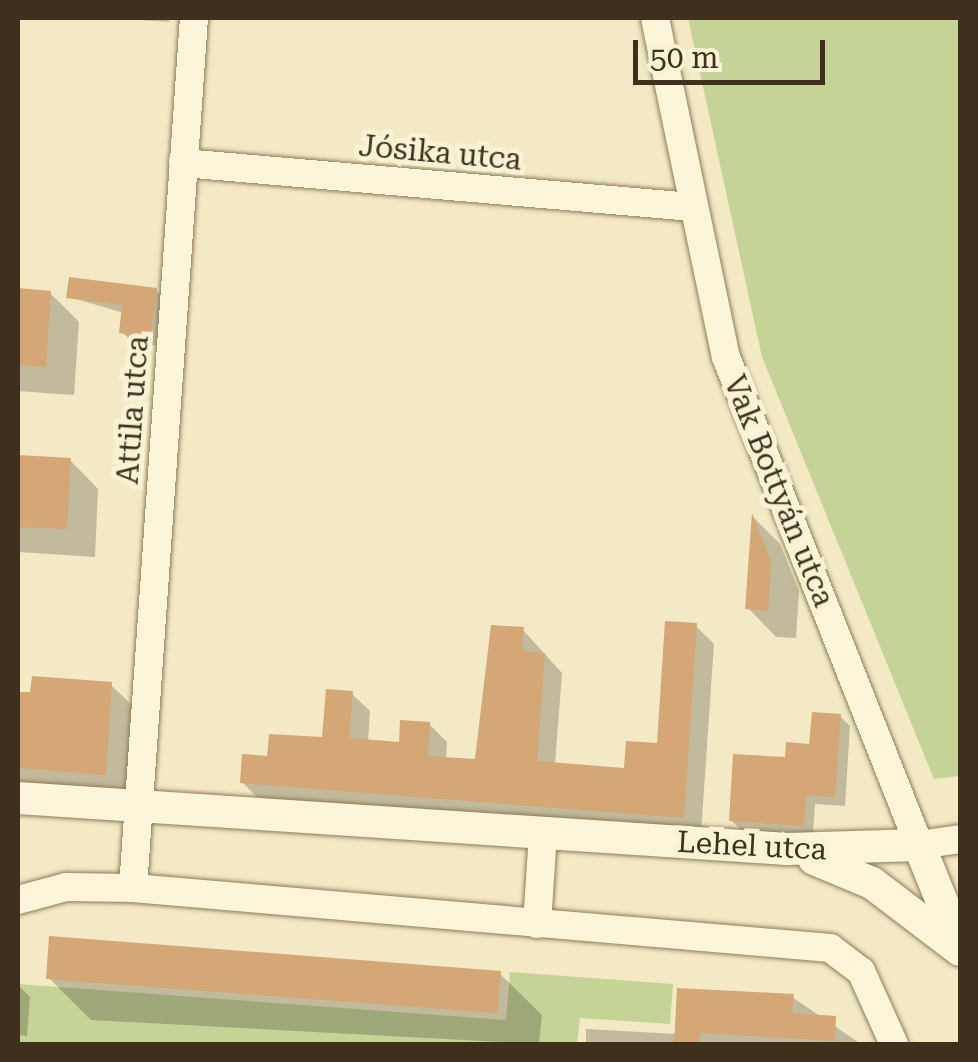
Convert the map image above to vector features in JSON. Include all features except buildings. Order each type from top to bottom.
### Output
[{"type":"street","name":"Attila utca","points":[[137,806],[194,18]]},
{"type":"street","name":"Vak Bottyán utca","points":[[655,18],[726,357],[960,948]]},
{"type":"street","name":"Jósika utca","points":[[183,163],[692,208]]},
{"type":"street","name":"Lehel utca","points":[[18,798],[787,849],[919,845],[960,839]]},
{"type":"street","points":[[133,888],[137,806]]},
{"type":"street","points":[[536,924],[542,833]]},
{"type":"street","points":[[787,849],[872,883],[960,948]]},
{"type":"street","points":[[18,900],[66,887],[133,888],[830,948],[861,971],[894,1044]]},
{"type":"green space","points":[[688,18],[960,18],[960,776],[934,779],[762,357]]},
{"type":"green space","points":[[510,972],[673,984],[670,1024],[580,1018],[577,1044],[18,1044],[18,984],[506,1020]]}]
